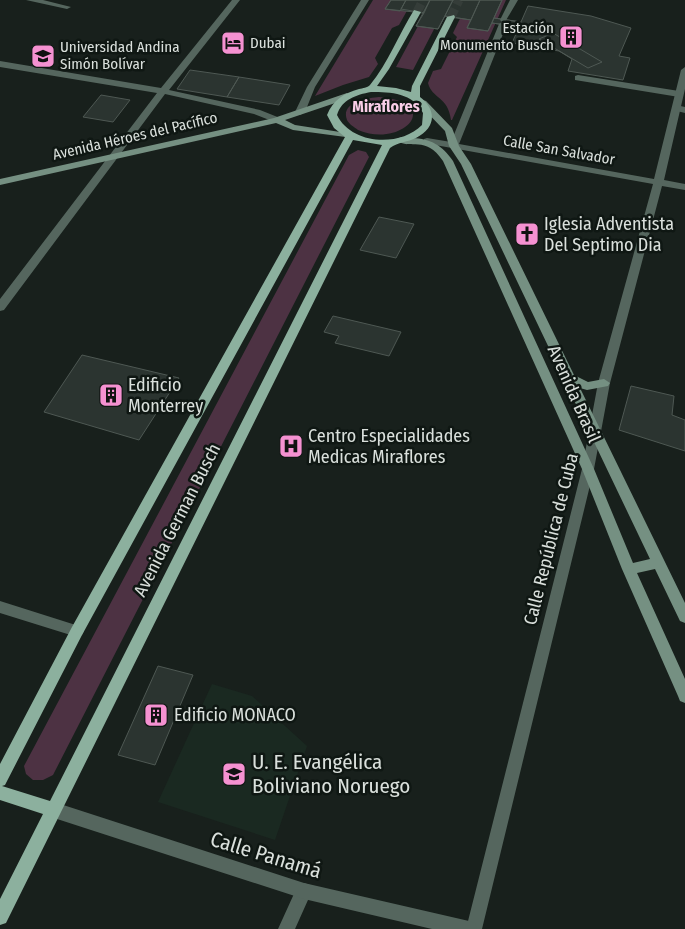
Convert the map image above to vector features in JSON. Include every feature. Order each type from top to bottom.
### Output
[{"type":"main road","points":[[371,90],[386,69],[417,12]]},
{"type":"main road","points":[[396,141],[416,134],[426,124],[429,117],[419,101],[416,86],[451,17]]},
{"type":"main road","points":[[350,136],[336,125],[332,115],[337,104],[347,96],[371,90],[395,90],[419,101]]},
{"type":"main road","name":"Avenida Héroes del Pacífico","points":[[0,182],[277,120],[347,96]]},
{"type":"main road","name":"Avenida Brasil","points":[[419,101],[449,130],[454,146],[466,164],[531,296],[685,617]]},
{"type":"main road","points":[[277,120],[293,127],[370,141],[427,141]]},
{"type":"main road","name":"Avenida German Busch","points":[[0,780],[77,631],[350,136]]},
{"type":"main road","name":"Avenida German Busch","points":[[0,917],[374,169],[386,146],[396,141]]},
{"type":"main road","name":"Avenida Brasil","points":[[427,141],[441,150],[481,232],[588,469],[629,569],[680,675],[685,696]]},
{"type":"main road","points":[[481,232],[498,230]]},
{"type":"main road","points":[[511,299],[531,296]]},
{"type":"main road","points":[[540,362],[561,359]]},
{"type":"main road","points":[[572,380],[587,386],[604,384]]},
{"type":"main road","points":[[629,569],[658,563]]},
{"type":"main road","points":[[0,793],[54,810]]},
{"type":"street","points":[[30,0],[67,7]]},
{"type":"street","points":[[0,307],[163,91],[236,0]]},
{"type":"street","points":[[300,112],[311,87],[365,0]]},
{"type":"street","points":[[454,146],[466,110],[514,0]]},
{"type":"street","points":[[0,64],[163,91],[257,112],[277,120]]},
{"type":"street","name":"Calle República de Cuba","points":[[474,929],[588,469],[604,384],[680,109],[679,94],[685,70]]},
{"type":"street","points":[[578,78],[679,94]]},
{"type":"street","name":"Calle San Salvador","points":[[427,141],[685,187]]},
{"type":"street","points":[[0,606],[77,631]]},
{"type":"street","name":"Calle Panamá","points":[[54,810],[304,891],[469,929]]},
{"type":"street","points":[[286,929],[304,891]]},
{"type":"shaded area","points":[[373,0],[413,0],[399,25],[392,28],[375,58],[378,64],[369,77],[315,96]]},
{"type":"shaded area","points":[[432,0],[449,0],[413,70],[396,67]]},
{"type":"shaded area","points":[[469,0],[506,0],[451,120],[447,106],[433,92],[428,83],[433,71],[441,69],[457,37],[453,33]]},
{"type":"shaded area","points":[[379,97],[399,101],[410,107],[413,115],[410,123],[389,134],[374,134],[358,130],[349,123],[346,114],[351,105],[368,98]]},
{"type":"shaded area","points":[[358,150],[366,152],[369,157],[53,775],[43,780],[33,780],[26,774],[24,766],[349,155]]},
{"type":"shaded area","name":"U. E. Evangélica Boliviano Noruego","points":[[212,684],[252,696],[307,746],[275,840],[158,802]]},
{"type":"building","points":[[391,0],[406,0],[400,11],[385,9]]},
{"type":"building","name":"Estación Monumento Busch","points":[[391,0],[502,0],[494,18],[521,22],[528,6],[591,16],[631,28],[619,56],[630,58],[623,80],[568,71],[572,59],[559,51],[512,43],[519,27],[492,23],[488,31],[467,28],[471,20],[445,16],[438,29],[416,26],[424,13],[385,9]]},
{"type":"building","points":[[406,0],[430,0],[424,13],[401,9]]},
{"type":"building","points":[[430,0],[453,0],[438,29],[416,26]]},
{"type":"building","points":[[453,0],[480,0],[471,20],[445,16]]},
{"type":"building","points":[[480,0],[502,0],[488,31],[467,28]]},
{"type":"building","points":[[494,18],[521,22],[519,27],[492,23]]},
{"type":"building","points":[[553,33],[602,62],[588,68],[539,39]]},
{"type":"building","points":[[190,70],[239,77],[227,97],[177,89]]},
{"type":"building","points":[[239,77],[290,85],[279,105],[227,97]]},
{"type":"building","points":[[101,95],[130,100],[113,122],[83,117]]},
{"type":"building","points":[[379,217],[414,224],[396,258],[360,250]]},
{"type":"building","points":[[333,316],[401,332],[389,356],[335,343],[339,336],[324,332]]},
{"type":"building","name":"Edificio Monterrey","points":[[82,355],[179,378],[139,440],[44,412]]},
{"type":"building","points":[[631,386],[674,396],[672,415],[685,420],[685,451],[619,430]]},
{"type":"building","name":"Edificio MONACO","points":[[158,666],[193,675],[155,765],[118,755]]},
{"type":"tunnel","points":[[417,12],[423,0]]},
{"type":"tunnel","points":[[451,17],[459,0]]},
{"type":"place","name":"Estación Monumento Busch","points":[[571,37]]},
{"type":"place","name":"Dubai","points":[[233,43]]},
{"type":"place","name":"Universidad Andina Simón Bolívar","points":[[43,56]]},
{"type":"place","name":"Iglesia Adventista Del Septimo Dia","points":[[527,234]]},
{"type":"place","name":"Edificio Monterrey","points":[[111,395]]},
{"type":"place","name":"Centro Especialidades Medicas Miraflores","points":[[291,446]]},
{"type":"place","name":"Edificio MONACO","points":[[156,715]]},
{"type":"place","name":"U. E. Evangélica Boliviano Noruego","points":[[234,774]]},
{"type":"district","name":"Miraflores","points":[[386,106]]}]
